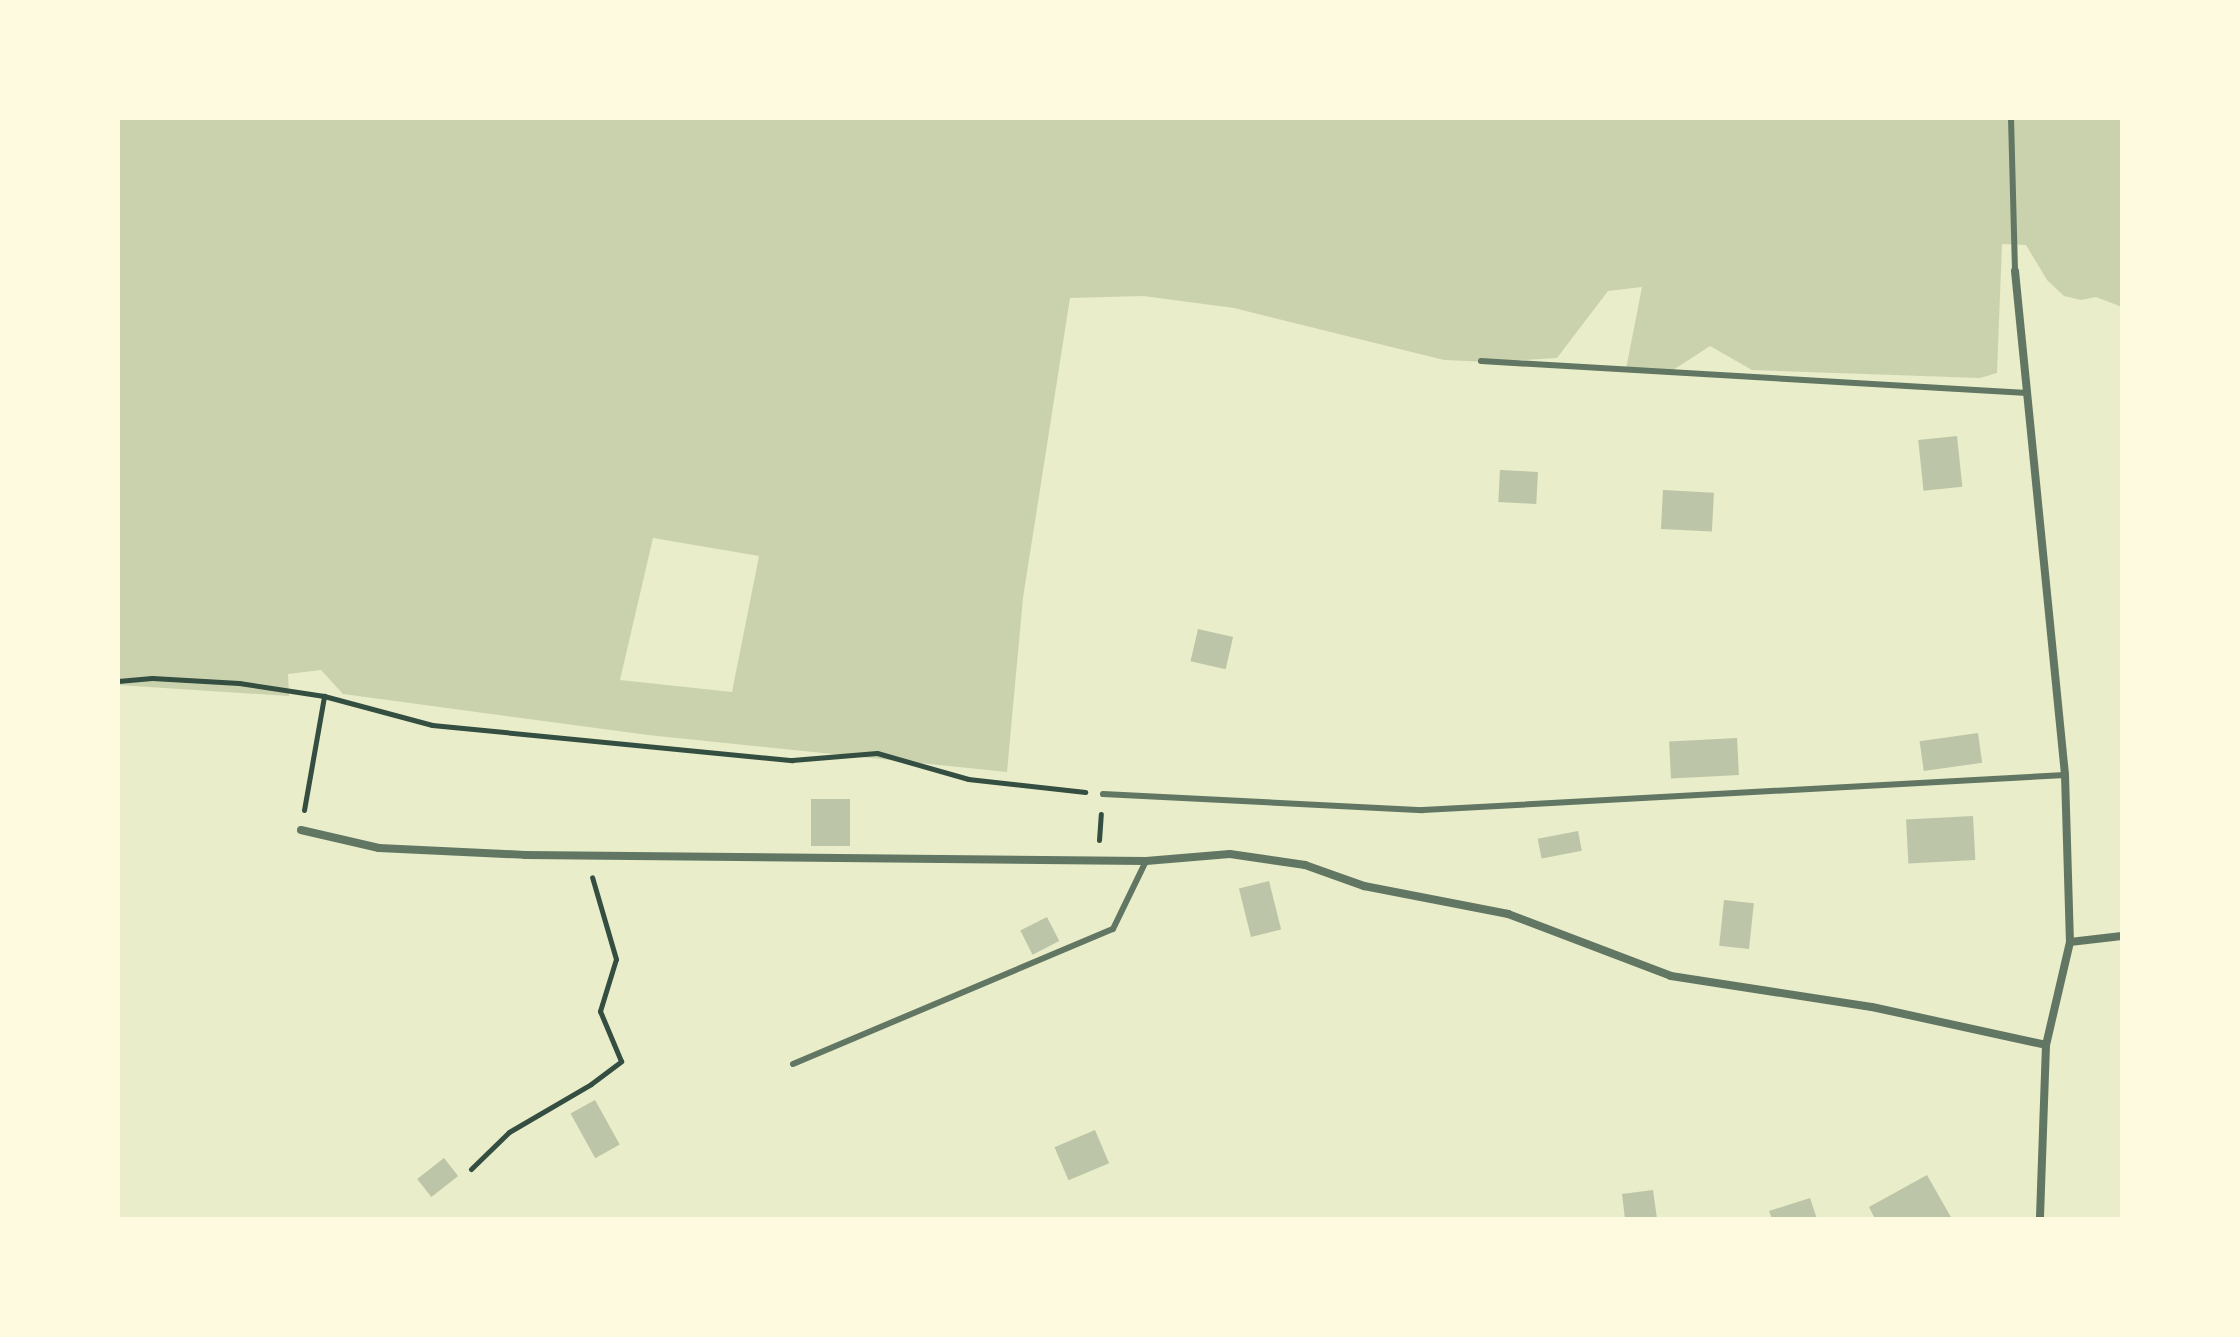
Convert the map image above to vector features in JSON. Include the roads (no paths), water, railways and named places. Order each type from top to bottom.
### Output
[{"type":"street","points":[[2015,271],[2065,775],[2070,942],[2046,1045],[2040,1219]]},
{"type":"street","points":[[301,830],[379,848],[586,856],[1146,861],[1230,854],[1305,865],[1364,886],[1508,914],[1671,976],[1872,1007],[2046,1045]]},
{"type":"street","points":[[2070,942],[2122,936]]},
{"type":"lane","points":[[2011,118],[2015,271]]},
{"type":"lane","points":[[1481,361],[2027,393]]},
{"type":"lane","points":[[1103,794],[1423,810],[2065,775]]},
{"type":"lane","points":[[793,1064],[1113,929],[1146,861]]}]
